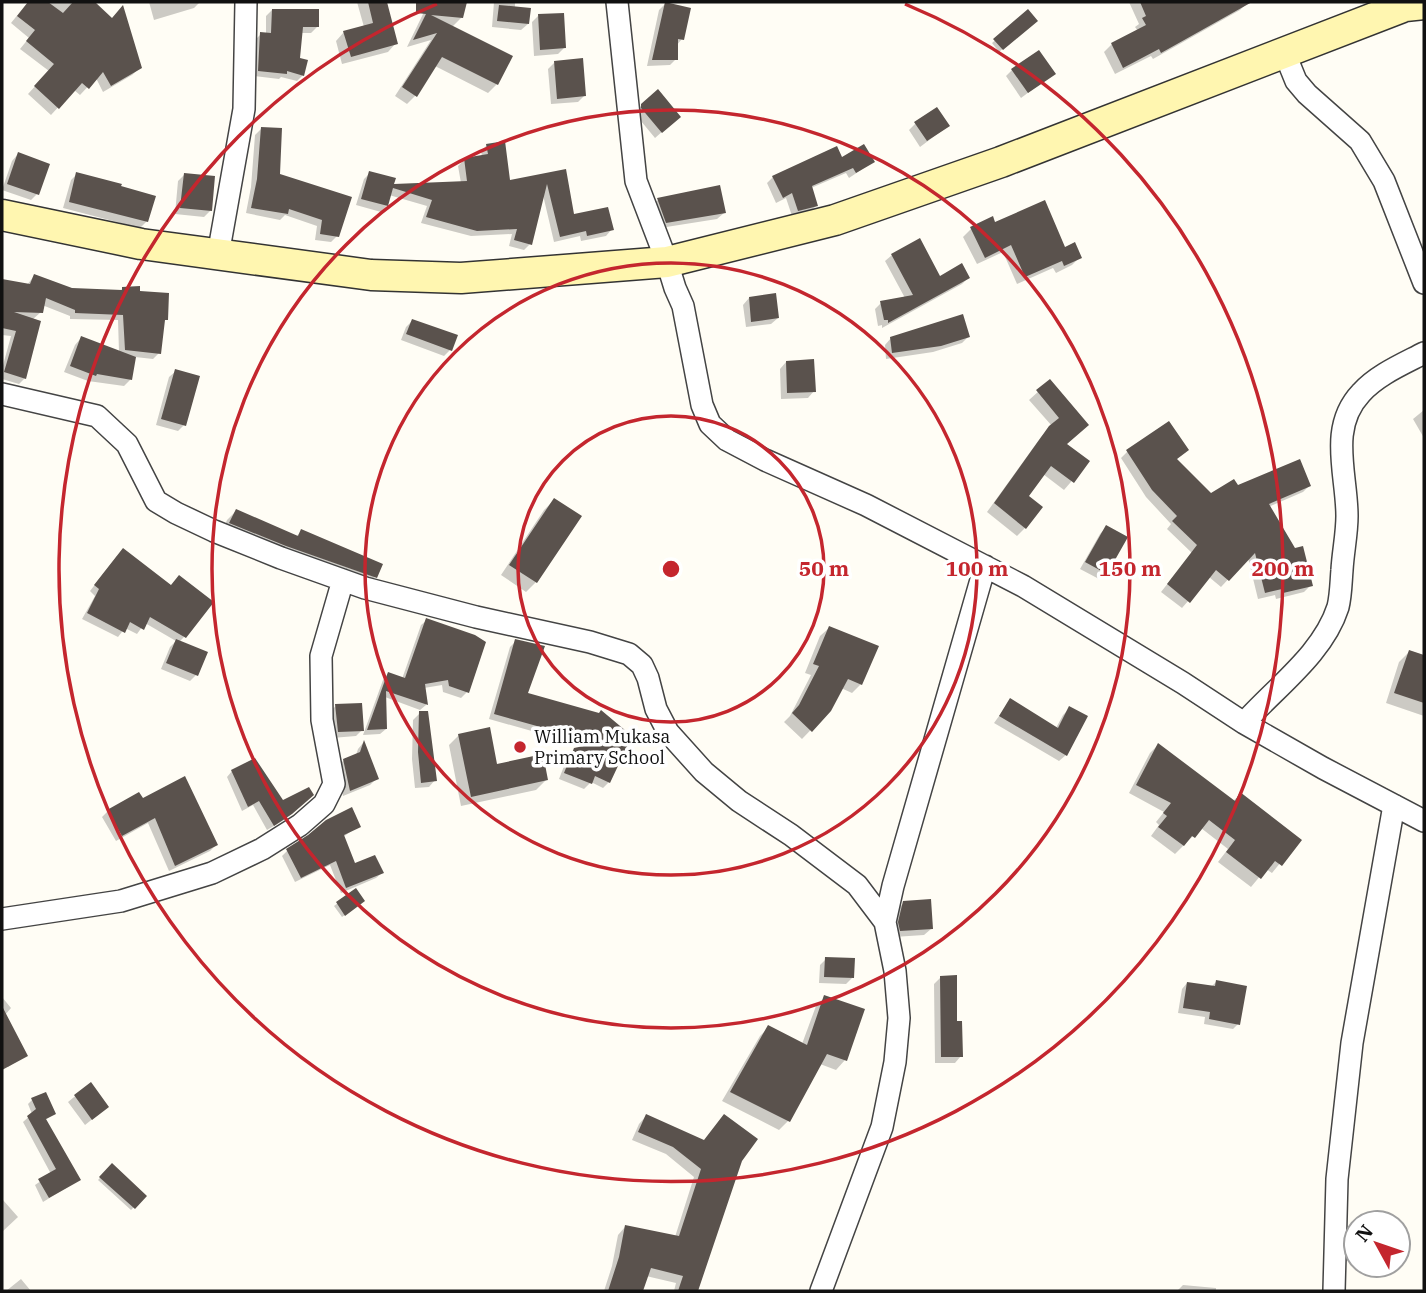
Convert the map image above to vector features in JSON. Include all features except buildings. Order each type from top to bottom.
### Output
[{"type":"main road","points":[[2,215],[141,244],[371,275],[461,278],[667,262],[835,220],[1001,162],[1412,4]]},
{"type":"street","points":[[218,255],[243,108],[246,2]]},
{"type":"street","points":[[617,2],[636,181],[683,306],[702,405],[710,424],[727,440],[765,460],[866,505],[1023,586],[1244,723],[1424,821]]},
{"type":"street","points":[[1285,54],[1297,81],[1307,94],[1360,141],[1384,181],[1424,283]]},
{"type":"street","points":[[1244,723],[1267,696],[1308,658],[1328,629],[1338,605],[1347,516],[1342,428],[1349,409],[1361,392],[1382,376],[1424,353]]},
{"type":"street","points":[[2,394],[97,416],[127,443],[156,501],[214,531],[365,588],[476,617],[538,629],[629,654],[642,665],[656,709],[668,732],[705,772],[739,801],[791,835],[857,885],[885,922]]},
{"type":"street","points":[[821,1291],[882,1127],[895,1062],[900,1018],[895,971],[885,922],[896,873],[985,566]]},
{"type":"street","points":[[2,919],[121,901],[212,873],[262,849],[300,825],[324,804],[334,784],[322,720],[321,656],[343,580]]},
{"type":"street","points":[[1334,1291],[1337,1179],[1352,1043],[1394,805]]},
{"type":"place","name":"William Mukasa Primary School","points":[[520,747]]}]
